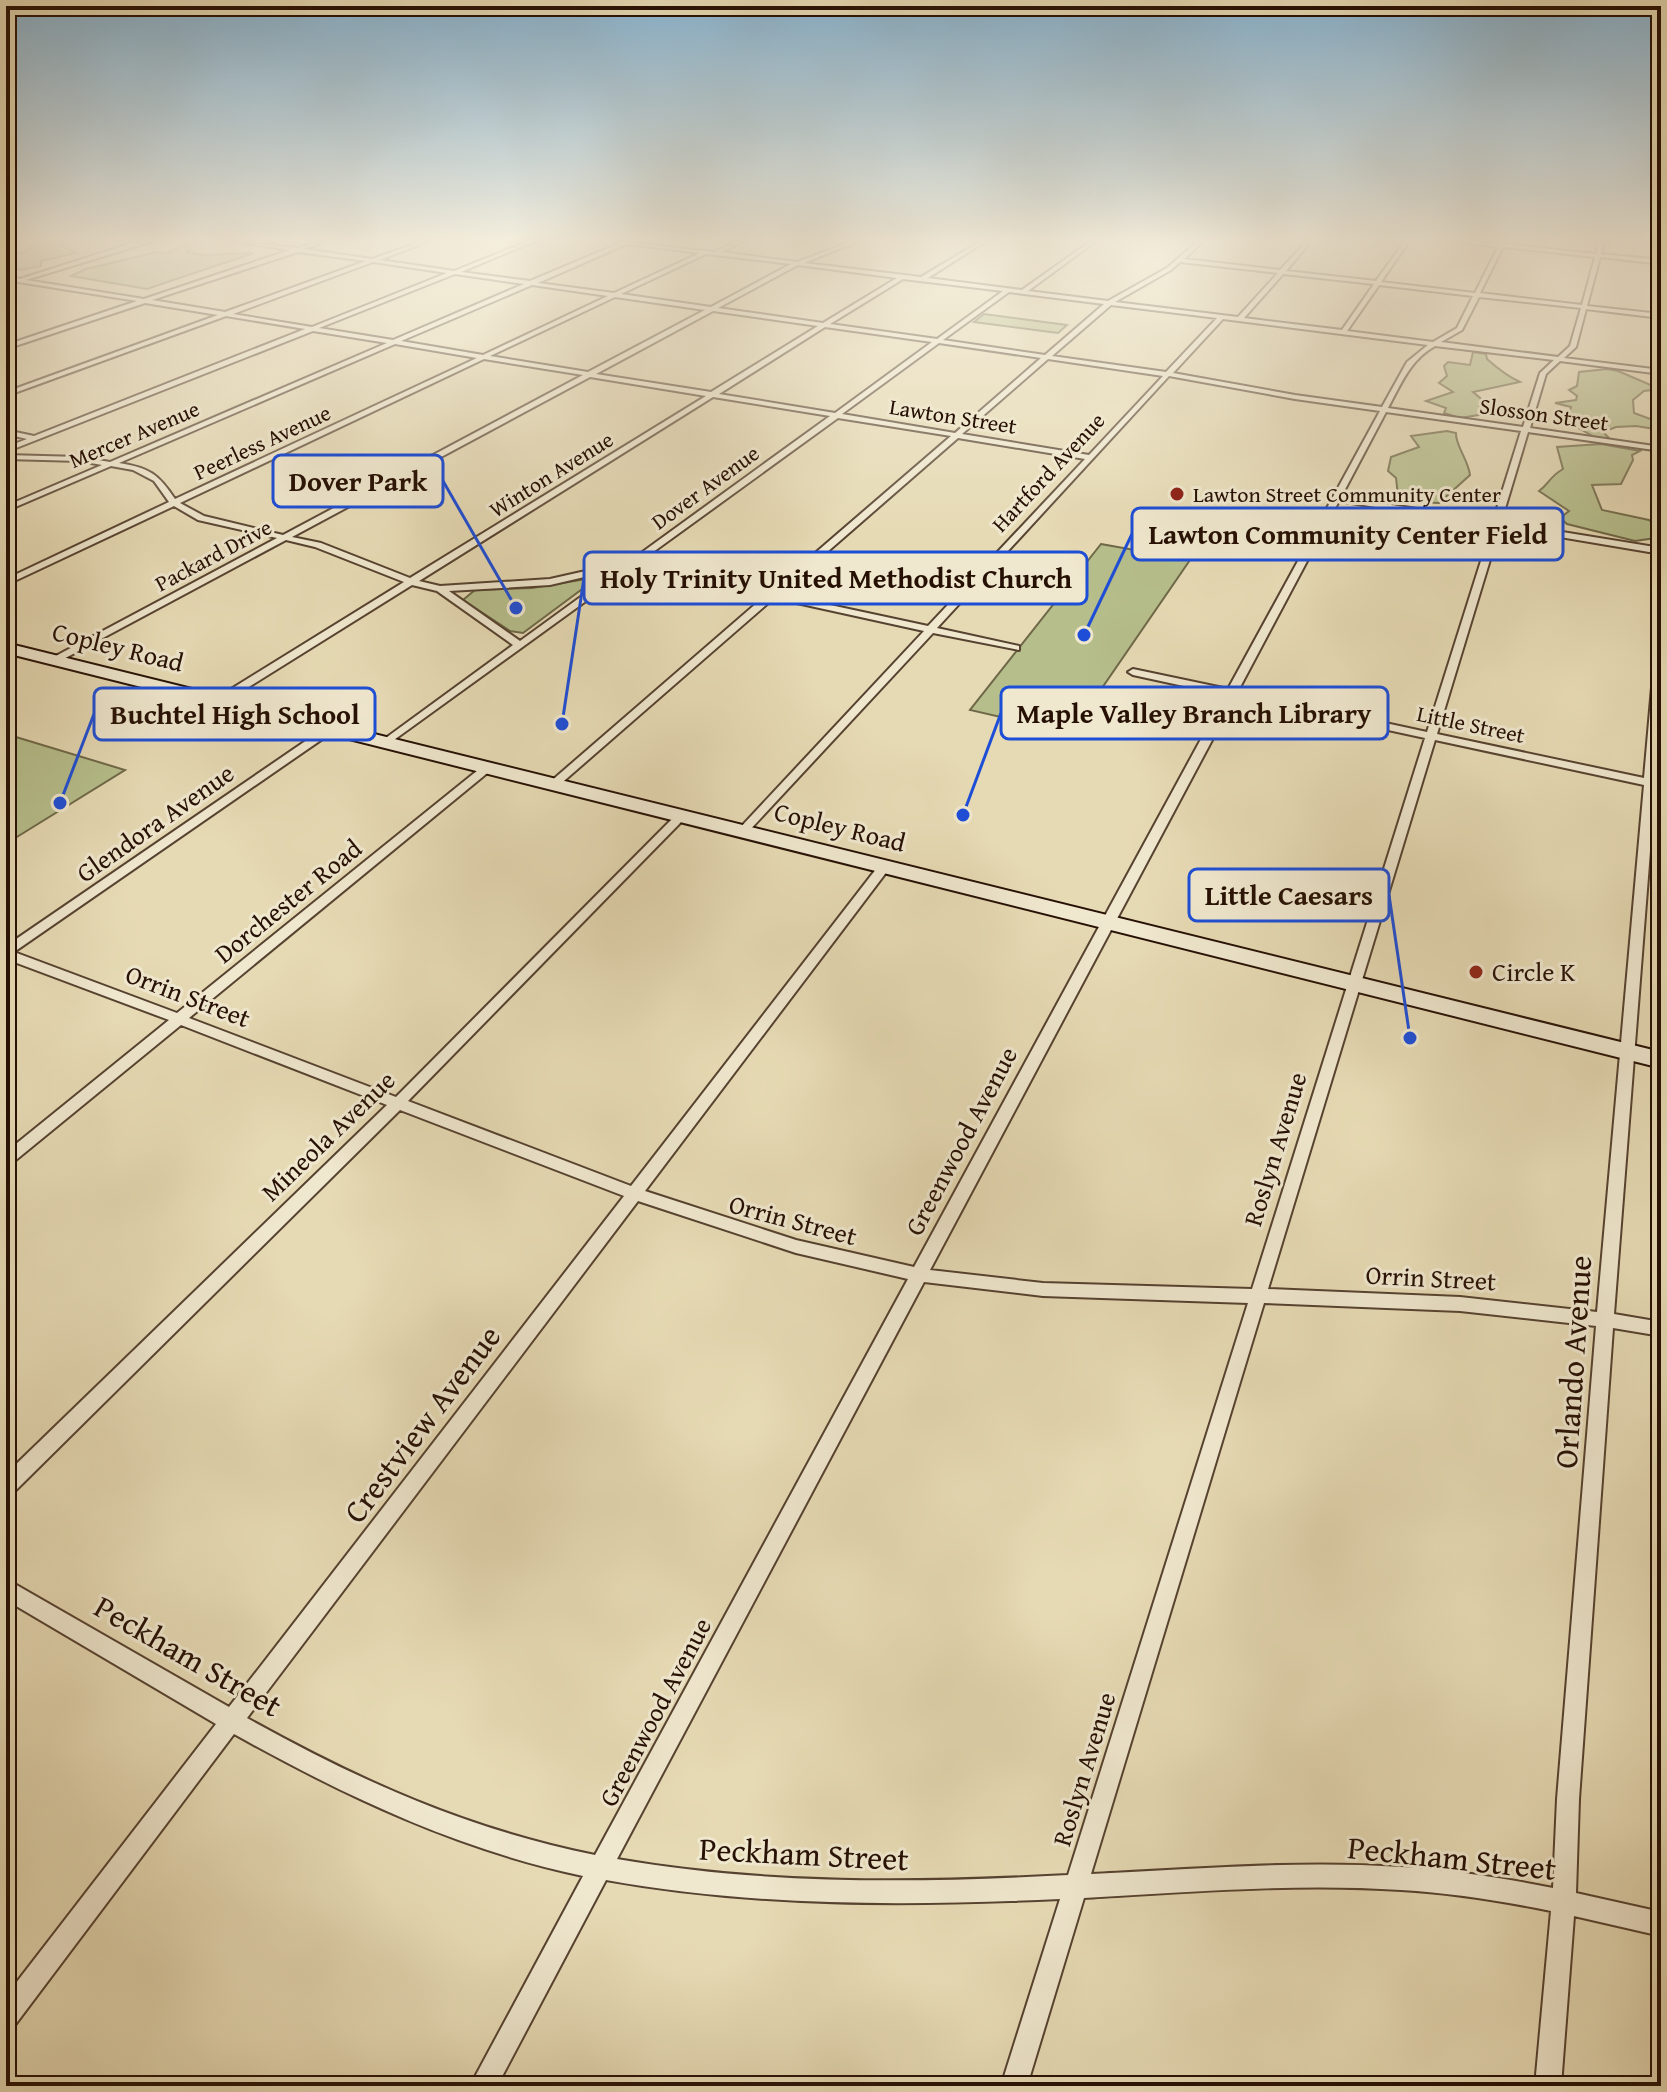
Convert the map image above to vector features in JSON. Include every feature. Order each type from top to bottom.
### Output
[{"type":"main road","name":"Copley Road","points":[[6,648],[1661,1060]]},
{"type":"street","points":[[6,347],[31,339]]},
{"type":"street","points":[[6,394],[159,339]]},
{"type":"street","points":[[6,450],[285,339]]},
{"type":"street","name":"Lawton Street","points":[[370,339],[1089,457]]},
{"type":"street","name":"Mercer Avenue","points":[[6,509],[400,339]]},
{"type":"street","name":"Peerless Avenue","points":[[6,582],[523,339]]},
{"type":"street","name":"Packard Drive","points":[[55,660],[657,339]]},
{"type":"street","name":"Winton Avenue","points":[[219,701],[804,339]]},
{"type":"street","name":"Slosson Street","points":[[921,339],[1661,449]]},
{"type":"street","name":"Dover Avenue","points":[[387,742],[940,339]]},
{"type":"street","points":[[553,785],[1068,339]]},
{"type":"street","name":"Hartford Avenue","points":[[742,832],[1200,339]]},
{"type":"street","points":[[1402,339],[1661,372]]},
{"type":"street","name":"Greenwood Avenue","points":[[483,2086],[1335,498],[1415,356],[1443,339]]},
{"type":"street","name":"Roslyn Avenue","points":[[1014,2086],[1543,373],[1573,347],[1575,339]]},
{"type":"street","points":[[6,432],[33,438]]},
{"type":"street","points":[[6,457],[73,458],[113,463],[157,479],[174,503],[217,523],[318,545],[412,582],[440,589],[550,582],[630,564],[1016,648]]},
{"type":"street","points":[[1335,498],[1661,551]]},
{"type":"street","points":[[440,589],[519,645]]},
{"type":"street","name":"Orlando Avenue","points":[[1548,2086],[1605,1318],[1627,1051],[1655,784],[1661,642]]},
{"type":"street","name":"Little Street","points":[[1133,672],[1655,784]]},
{"type":"street","name":"Glendora Avenue","points":[[6,953],[330,729]]},
{"type":"street","name":"Dorchester Road","points":[[6,1160],[487,768]]},
{"type":"street","name":"Mineola Avenue","points":[[6,1487],[397,1104],[680,817]]},
{"type":"street","name":"Crestview Avenue","points":[[6,2016],[884,867]]},
{"type":"street","name":"Orrin Street","points":[[6,953],[633,1195],[779,1244],[919,1275],[1052,1291],[1465,1304],[1605,1318],[1661,1329]]},
{"type":"street","name":"Peckham Street","points":[[6,1589],[317,1768],[433,1820],[497,1841],[600,1867],[708,1884],[790,1891],[915,1891],[1365,1877],[1442,1883],[1564,1901],[1661,1924]]},
{"type":"green space","points":[[1473,352],[1486,354],[1495,366],[1520,382],[1473,392],[1485,402],[1480,406],[1488,411],[1485,414],[1460,418],[1444,413],[1446,408],[1426,401],[1453,392],[1439,383],[1447,376],[1444,366],[1448,362],[1470,365]]},
{"type":"green space","points":[[1607,369],[1660,389],[1644,391],[1633,400],[1634,413],[1661,423],[1661,430],[1616,427],[1603,432],[1609,438],[1596,438],[1577,427],[1593,423],[1569,414],[1571,407],[1555,403],[1576,400],[1577,396],[1569,390],[1577,386],[1579,372]]},
{"type":"green space","points":[[1447,431],[1456,433],[1470,475],[1439,503],[1413,502],[1398,496],[1396,478],[1388,471],[1391,457],[1419,447],[1411,436]]},
{"type":"green space","points":[[1601,444],[1640,451],[1632,455],[1633,460],[1621,484],[1592,485],[1602,510],[1649,520],[1659,528],[1655,538],[1635,541],[1567,524],[1560,518],[1569,511],[1539,491],[1563,469],[1557,447]]},
{"type":"green space","points":[[1101,544],[1190,560],[1071,733],[970,710]]},
{"type":"green space","points":[[597,578],[523,633],[510,631],[463,600],[475,590],[532,588]]},
{"type":"green space","points":[[6,734],[125,770],[12,840],[6,838]]},
{"type":"place","name":"Lawton Street Community Center","points":[[1177,494]]},
{"type":"place","name":"Dover Park","points":[[516,608]]},
{"type":"place","name":"Lawton Community Center Field","points":[[1084,635]]},
{"type":"place","name":"Holy Trinity United Methodist Church","points":[[562,724]]},
{"type":"place","name":"Buchtel High School","points":[[60,803]]},
{"type":"place","name":"Maple Valley Branch Library","points":[[963,815]]},
{"type":"place","name":"Circle K","points":[[1476,972]]},
{"type":"place","name":"Little Caesars","points":[[1410,1038]]}]
